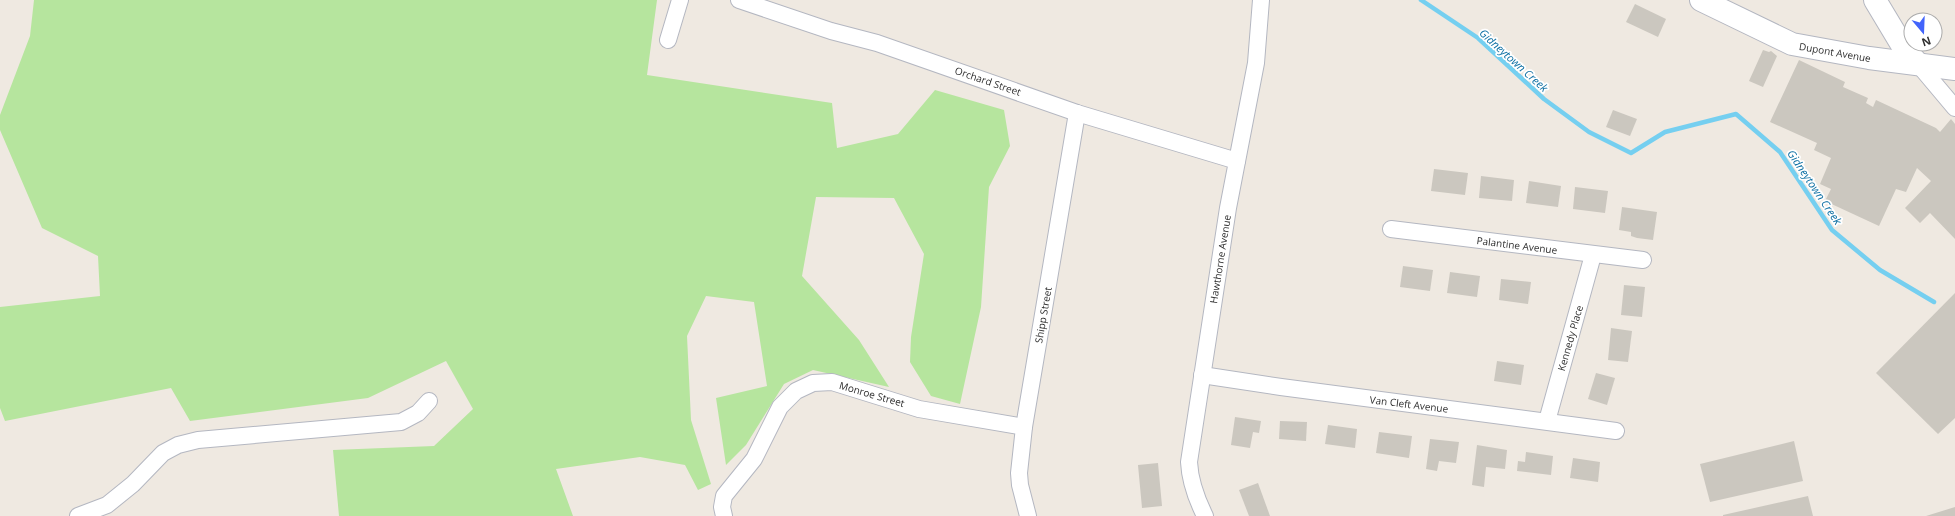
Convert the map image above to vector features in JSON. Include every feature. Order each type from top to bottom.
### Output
[{"type":"street","points":[[668,40],[680,0]]},
{"type":"street","name":"Orchard Street","points":[[739,0],[831,31],[877,43],[1077,113],[1237,161]]},
{"type":"street","name":"Hawthorne Avenue","points":[[1205,516],[1189,477],[1189,462],[1237,161],[1256,63],[1261,0]]},
{"type":"street","name":"Dupont Avenue","points":[[1701,0],[1792,44],[1869,58],[1955,69]]},
{"type":"street","points":[[1875,0],[1902,45],[1955,108]]},
{"type":"street","name":"Shipp Street","points":[[1028,516],[1019,473],[1024,427],[1077,113]]},
{"type":"street","name":"Palantine Avenue","points":[[1391,229],[1643,260]]},
{"type":"street","name":"Kennedy Place","points":[[1546,421],[1593,255]]},
{"type":"street","name":"Van Cleft Avenue","points":[[1202,375],[1281,387],[1616,431]]},
{"type":"street","name":"Monroe Street","points":[[724,516],[722,507],[724,496],[754,459],[780,407],[796,391],[813,383],[832,382],[920,408],[1024,427]]},
{"type":"street","points":[[78,516],[107,505],[133,484],[164,453],[178,445],[198,440],[401,422],[418,413],[429,401]]},
{"type":"street","points":[[110,516],[133,484]]},
{"type":"green space","points":[[34,0],[657,0],[647,75],[832,103],[837,148],[898,134],[935,90],[1004,110],[1010,146],[989,187],[981,307],[960,404],[931,396],[910,362],[911,337],[924,254],[894,198],[816,197],[802,276],[859,340],[889,387],[813,370],[784,384],[746,445],[726,465],[716,398],[767,386],[754,302],[706,296],[687,336],[691,420],[711,484],[698,490],[685,465],[640,457],[556,469],[573,516],[339,516],[333,450],[434,446],[473,409],[446,361],[368,398],[190,421],[171,388],[5,421],[0,408],[0,307],[100,296],[98,256],[42,228],[0,130],[0,115],[30,36]]},
{"type":"building","points":[[1635,4],[1666,19],[1658,37],[1626,22]]},
{"type":"building","points":[[1763,50],[1769,52],[1771,51],[1777,56],[1763,87],[1749,81]]},
{"type":"building","points":[[1799,60],[1845,82],[1843,87],[1868,98],[1866,103],[1873,107],[1876,100],[1936,128],[1940,132],[1951,119],[1955,124],[1955,239],[1930,213],[1920,223],[1905,208],[1931,181],[1917,168],[1906,192],[1896,189],[1879,226],[1825,201],[1831,189],[1820,184],[1831,158],[1814,150],[1817,143],[1770,122]]},
{"type":"building","points":[[1613,110],[1637,119],[1630,136],[1606,127]]},
{"type":"building","points":[[1434,169],[1468,173],[1465,195],[1431,191]]},
{"type":"building","points":[[1481,176],[1514,180],[1512,201],[1479,198]]},
{"type":"building","points":[[1529,181],[1561,186],[1558,207],[1526,203]]},
{"type":"building","points":[[1575,187],[1608,191],[1605,213],[1573,209]]},
{"type":"building","points":[[1622,207],[1657,212],[1653,240],[1637,238],[1631,236],[1631,232],[1619,230]]},
{"type":"building","points":[[1403,266],[1433,270],[1430,291],[1400,287]]},
{"type":"building","points":[[1450,272],[1480,276],[1477,297],[1447,293]]},
{"type":"building","points":[[1501,279],[1531,282],[1528,304],[1499,300]]},
{"type":"building","points":[[1624,285],[1645,287],[1642,317],[1621,315]]},
{"type":"building","points":[[1955,293],[1955,418],[1938,434],[1876,373]]},
{"type":"building","points":[[1611,328],[1632,331],[1628,362],[1608,360]]},
{"type":"building","points":[[1497,361],[1524,365],[1521,385],[1494,381]]},
{"type":"building","points":[[1596,373],[1615,378],[1607,405],[1588,399]]},
{"type":"building","points":[[1235,417],[1261,421],[1259,433],[1253,432],[1250,448],[1231,445]]},
{"type":"building","points":[[1280,421],[1307,422],[1306,441],[1279,439]]},
{"type":"building","points":[[1328,425],[1357,429],[1355,448],[1325,444]]},
{"type":"building","points":[[1379,432],[1412,436],[1409,458],[1376,453]]},
{"type":"building","points":[[1430,439],[1459,442],[1456,463],[1439,461],[1437,471],[1426,469]]},
{"type":"building","points":[[1794,441],[1803,481],[1710,502],[1700,464]]},
{"type":"building","points":[[1477,445],[1507,450],[1505,469],[1486,467],[1484,487],[1472,485]]},
{"type":"building","points":[[1526,452],[1553,456],[1551,475],[1517,471],[1518,461],[1525,462]]},
{"type":"building","points":[[1573,458],[1600,462],[1598,482],[1570,478]]},
{"type":"building","points":[[1158,463],[1162,506],[1142,508],[1138,465]]},
{"type":"building","points":[[1258,483],[1270,516],[1249,516],[1239,490]]},
{"type":"building","points":[[1808,496],[1813,516],[1723,516],[1723,515]]},
{"type":"building","points":[[1955,507],[1955,516],[1926,516]]},
{"type":"waterway","name":"Gidneytown Creek","points":[[1421,0],[1478,38],[1544,99],[1589,132],[1631,153],[1665,132],[1736,114],[1780,152],[1832,230],[1880,270],[1934,302]]}]
